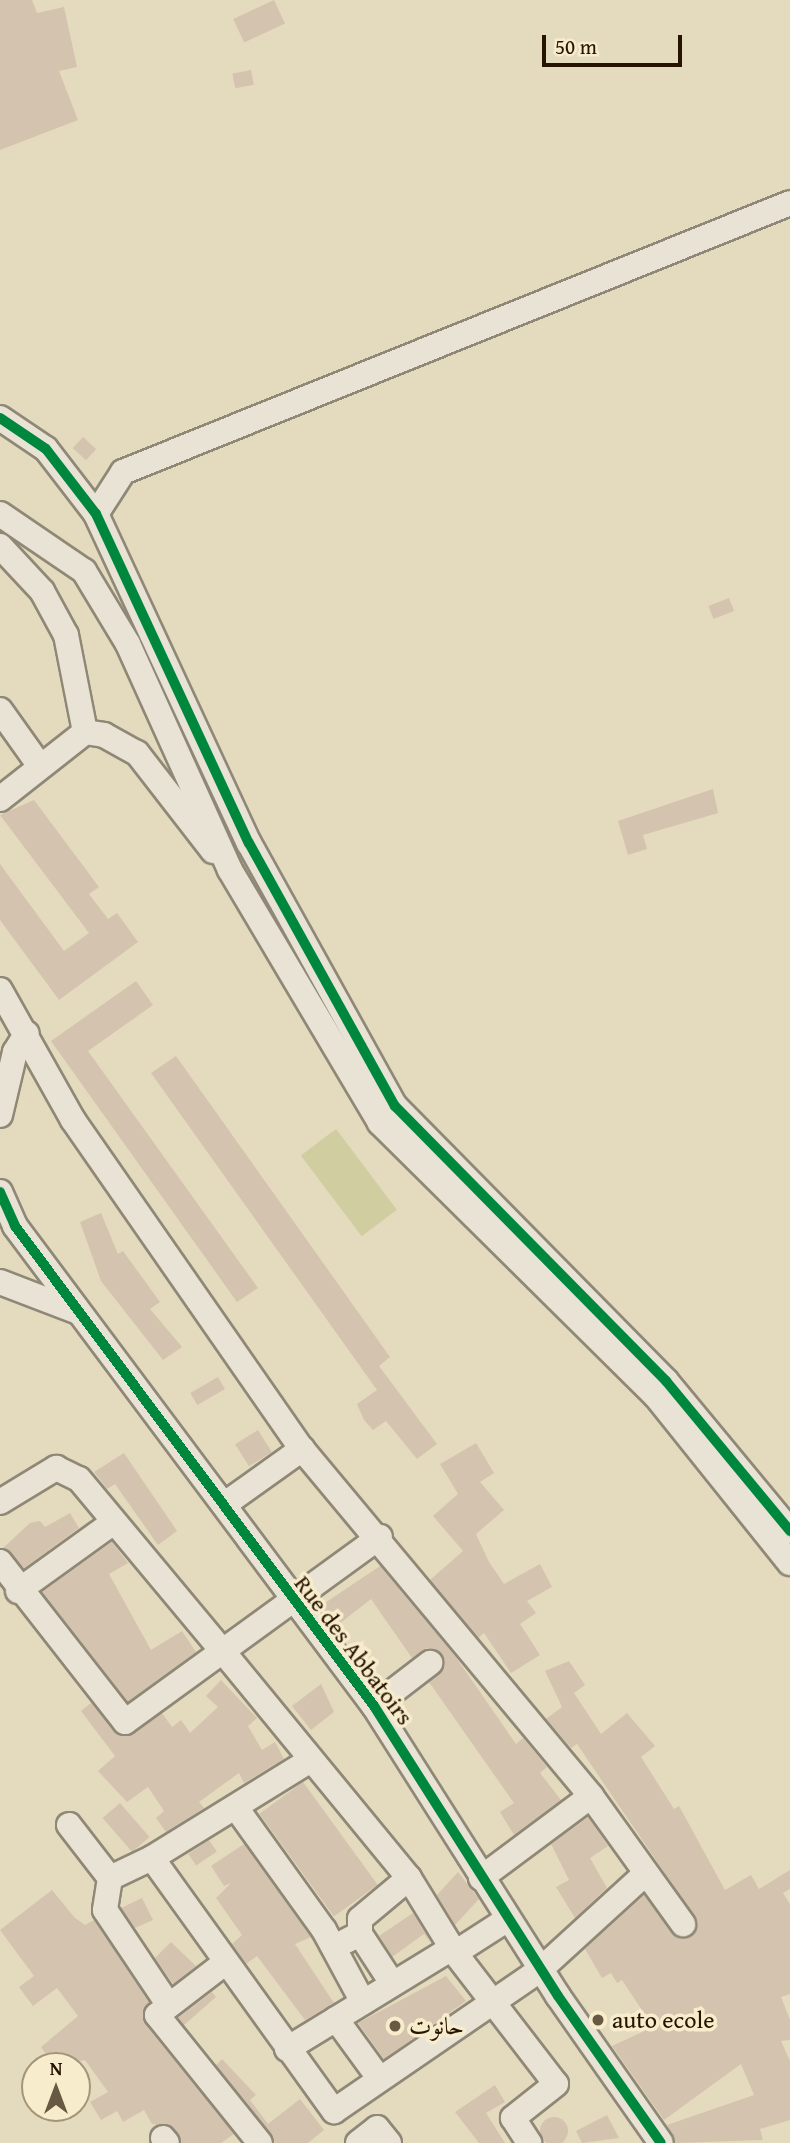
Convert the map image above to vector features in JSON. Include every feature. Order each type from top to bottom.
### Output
[{"type":"street","points":[[96,514],[123,472],[790,204]]},
{"type":"street","points":[[0,418],[46,449],[96,514],[249,843],[395,1106],[666,1381],[790,1531]]},
{"type":"street","points":[[0,514],[84,571],[128,644],[230,870],[380,1123],[656,1396],[790,1563]]},
{"type":"street","points":[[0,546],[42,591],[66,635],[85,732]]},
{"type":"street","points":[[0,710],[40,766]]},
{"type":"street","points":[[85,732],[137,753],[230,870]]},
{"type":"street","points":[[0,799],[85,732]]},
{"type":"street","points":[[0,990],[14,1044],[73,1119],[302,1449],[380,1537],[591,1796],[683,1924]]},
{"type":"street","points":[[0,1115],[14,1044]]},
{"type":"street","name":"Rue des Abbatoirs","points":[[1,1199],[40,1259],[225,1504],[293,1605],[374,1706],[481,1878],[661,2143]]},
{"type":"street","points":[[33,1293],[40,1259]]},
{"type":"street","points":[[1,1283],[81,1313]]},
{"type":"street","points":[[225,1504],[302,1449]]},
{"type":"street","points":[[0,1502],[56,1468],[79,1479],[111,1524],[225,1654],[309,1761],[409,1878],[453,1950],[556,2084],[513,2118],[529,2143]]},
{"type":"street","points":[[18,1591],[111,1524]]},
{"type":"street","points":[[0,1562],[18,1591],[125,1722],[293,1605],[380,1537]]},
{"type":"street","points":[[374,1706],[430,1663]]},
{"type":"street","points":[[110,1878],[152,1858],[237,1809],[309,1761]]},
{"type":"street","points":[[481,1878],[591,1796]]},
{"type":"street","points":[[237,1809],[333,1947],[363,2002]]},
{"type":"street","points":[[69,1825],[110,1878],[105,1910],[166,2001]]},
{"type":"street","points":[[152,1858],[334,2111],[541,1969],[646,1873]]},
{"type":"street","points":[[392,1983],[360,1934],[360,1919],[409,1878]]},
{"type":"street","points":[[287,2049],[392,1983],[508,1919]]},
{"type":"street","points":[[333,1947],[360,1934]]},
{"type":"street","points":[[226,1962],[166,2001],[157,2015],[260,2143]]},
{"type":"street","points":[[336,2019],[379,2078]]},
{"type":"street","points":[[358,2143],[377,2128],[389,2143]]},
{"type":"shaded area","points":[[336,1129],[397,1210],[362,1236],[301,1155]]},
{"type":"building","points":[[0,0],[32,0],[37,13],[64,7],[77,67],[59,71],[78,120],[0,150]]},
{"type":"building","points":[[274,0],[285,24],[244,43],[233,19]]},
{"type":"building","points":[[251,70],[254,85],[235,88],[232,74]]},
{"type":"building","points":[[83,437],[96,449],[86,460],[73,448]]},
{"type":"building","points":[[729,598],[734,611],[713,619],[708,606]]},
{"type":"building","points":[[713,789],[718,813],[643,835],[647,849],[628,855],[618,821]]},
{"type":"building","points":[[34,800],[99,887],[89,894],[108,919],[117,913],[138,942],[59,1000],[0,920],[0,864],[64,951],[89,933],[0,815]]},
{"type":"building","points":[[136,981],[153,1005],[88,1051],[258,1288],[237,1302],[51,1041]]},
{"type":"building","points":[[176,1056],[390,1357],[379,1366],[437,1444],[417,1459],[386,1421],[373,1430],[364,1420],[357,1404],[377,1390],[151,1073]]},
{"type":"building","points":[[101,1213],[118,1254],[123,1251],[160,1302],[150,1309],[182,1347],[163,1360],[101,1281],[80,1222]]},
{"type":"building","points":[[218,1377],[225,1389],[197,1405],[190,1393]]},
{"type":"building","points":[[258,1430],[272,1452],[249,1466],[235,1444]]},
{"type":"building","points":[[476,1443],[494,1473],[480,1482],[504,1510],[476,1534],[489,1562],[504,1584],[540,1564],[552,1587],[527,1601],[536,1613],[520,1624],[540,1655],[511,1673],[484,1633],[478,1638],[430,1580],[463,1551],[433,1516],[458,1494],[440,1464]]},
{"type":"building","points":[[124,1453],[177,1531],[158,1545],[115,1484],[107,1489],[94,1472]]},
{"type":"building","points":[[70,1513],[79,1528],[24,1568],[3,1548],[30,1523],[40,1521],[45,1527]]},
{"type":"building","points":[[112,1542],[128,1563],[109,1574],[151,1650],[182,1631],[196,1652],[128,1702],[42,1592]]},
{"type":"building","points":[[380,1566],[455,1656],[516,1744],[523,1738],[547,1767],[540,1773],[561,1800],[514,1835],[500,1812],[514,1803],[429,1682],[444,1668],[441,1653],[427,1648],[412,1658],[371,1599],[334,1628],[319,1607]]},
{"type":"building","points":[[569,1661],[585,1685],[574,1693],[601,1734],[627,1713],[655,1746],[641,1757],[674,1809],[679,1806],[725,1890],[751,1875],[759,1889],[790,1870],[790,1889],[783,1893],[790,1904],[790,1994],[781,1997],[790,2020],[790,2040],[781,2041],[790,2061],[790,2120],[760,2129],[763,2140],[676,2143],[667,2125],[754,2095],[741,2064],[664,2120],[612,2046],[653,2027],[622,1980],[617,1983],[611,1973],[602,1978],[585,1949],[644,1895],[676,1937],[691,1936],[698,1922],[577,1744],[571,1748],[546,1719],[562,1707],[545,1671]]},
{"type":"building","points":[[221,1680],[257,1718],[248,1726],[262,1750],[275,1742],[284,1759],[244,1783],[239,1773],[199,1802],[204,1808],[166,1832],[156,1818],[164,1811],[148,1787],[127,1802],[98,1771],[115,1756],[81,1711],[91,1703],[120,1736],[162,1713],[172,1727],[181,1720],[190,1733],[218,1707],[206,1696]]},
{"type":"building","points":[[321,1684],[334,1712],[311,1730],[292,1706]]},
{"type":"building","points":[[303,1782],[378,1885],[334,1916],[259,1814]]},
{"type":"building","points":[[120,1803],[150,1837],[132,1852],[103,1818]]},
{"type":"building","points":[[588,1817],[608,1846],[590,1858],[607,1888],[575,1918],[556,1887],[569,1880],[551,1844]]},
{"type":"building","points":[[209,1840],[217,1852],[196,1866],[188,1854]]},
{"type":"building","points":[[244,1844],[311,1937],[295,1944],[334,2003],[305,2020],[257,1956],[246,1964],[232,1944],[242,1935],[216,1898],[231,1883],[224,1886],[211,1866]]},
{"type":"building","points":[[458,1872],[479,1899],[455,1925],[437,1895]]},
{"type":"building","points":[[52,1890],[75,1918],[85,1925],[94,1920],[149,2002],[145,2024],[234,2134],[221,2143],[182,2143],[174,2128],[152,2124],[144,2110],[123,2122],[117,2111],[101,2120],[91,2101],[108,2092],[91,2068],[91,2052],[44,2052],[41,2047],[78,2016],[57,1988],[33,2006],[19,1987],[34,1976],[0,1930]]},
{"type":"building","points":[[142,1898],[153,1920],[135,1928],[121,1908]]},
{"type":"building","points":[[413,1913],[431,1943],[424,1934],[392,1957],[379,1936]]},
{"type":"building","points":[[171,1942],[196,1966],[173,1984],[155,1958]]},
{"type":"building","name":"حانوت","points":[[446,1976],[466,2001],[384,2059],[358,2023]]},
{"type":"building","points":[[212,1992],[216,1997],[184,2025],[178,2018]]},
{"type":"building","points":[[222,2059],[256,2095],[250,2100],[268,2124],[300,2099],[324,2130],[308,2143],[275,2143],[216,2065]]},
{"type":"building","points":[[495,2085],[505,2102],[486,2113],[505,2143],[479,2143],[455,2112]]},
{"type":"building","points":[[607,2115],[619,2138],[582,2143],[576,2131]]},
{"type":"building","points":[[554,2117],[564,2121],[568,2131],[564,2141],[554,2145],[544,2141],[540,2131],[544,2121]]},
{"type":"cycle path","points":[[0,418],[46,449],[96,514],[249,843],[395,1106],[666,1381],[790,1531]]},
{"type":"cycle path","points":[[0,1192],[15,1226],[374,1706],[558,1996],[661,2143]]},
{"type":"place","name":"auto ecole","points":[[598,2020]]},
{"type":"place","name":"حانوت","points":[[395,2026]]}]
